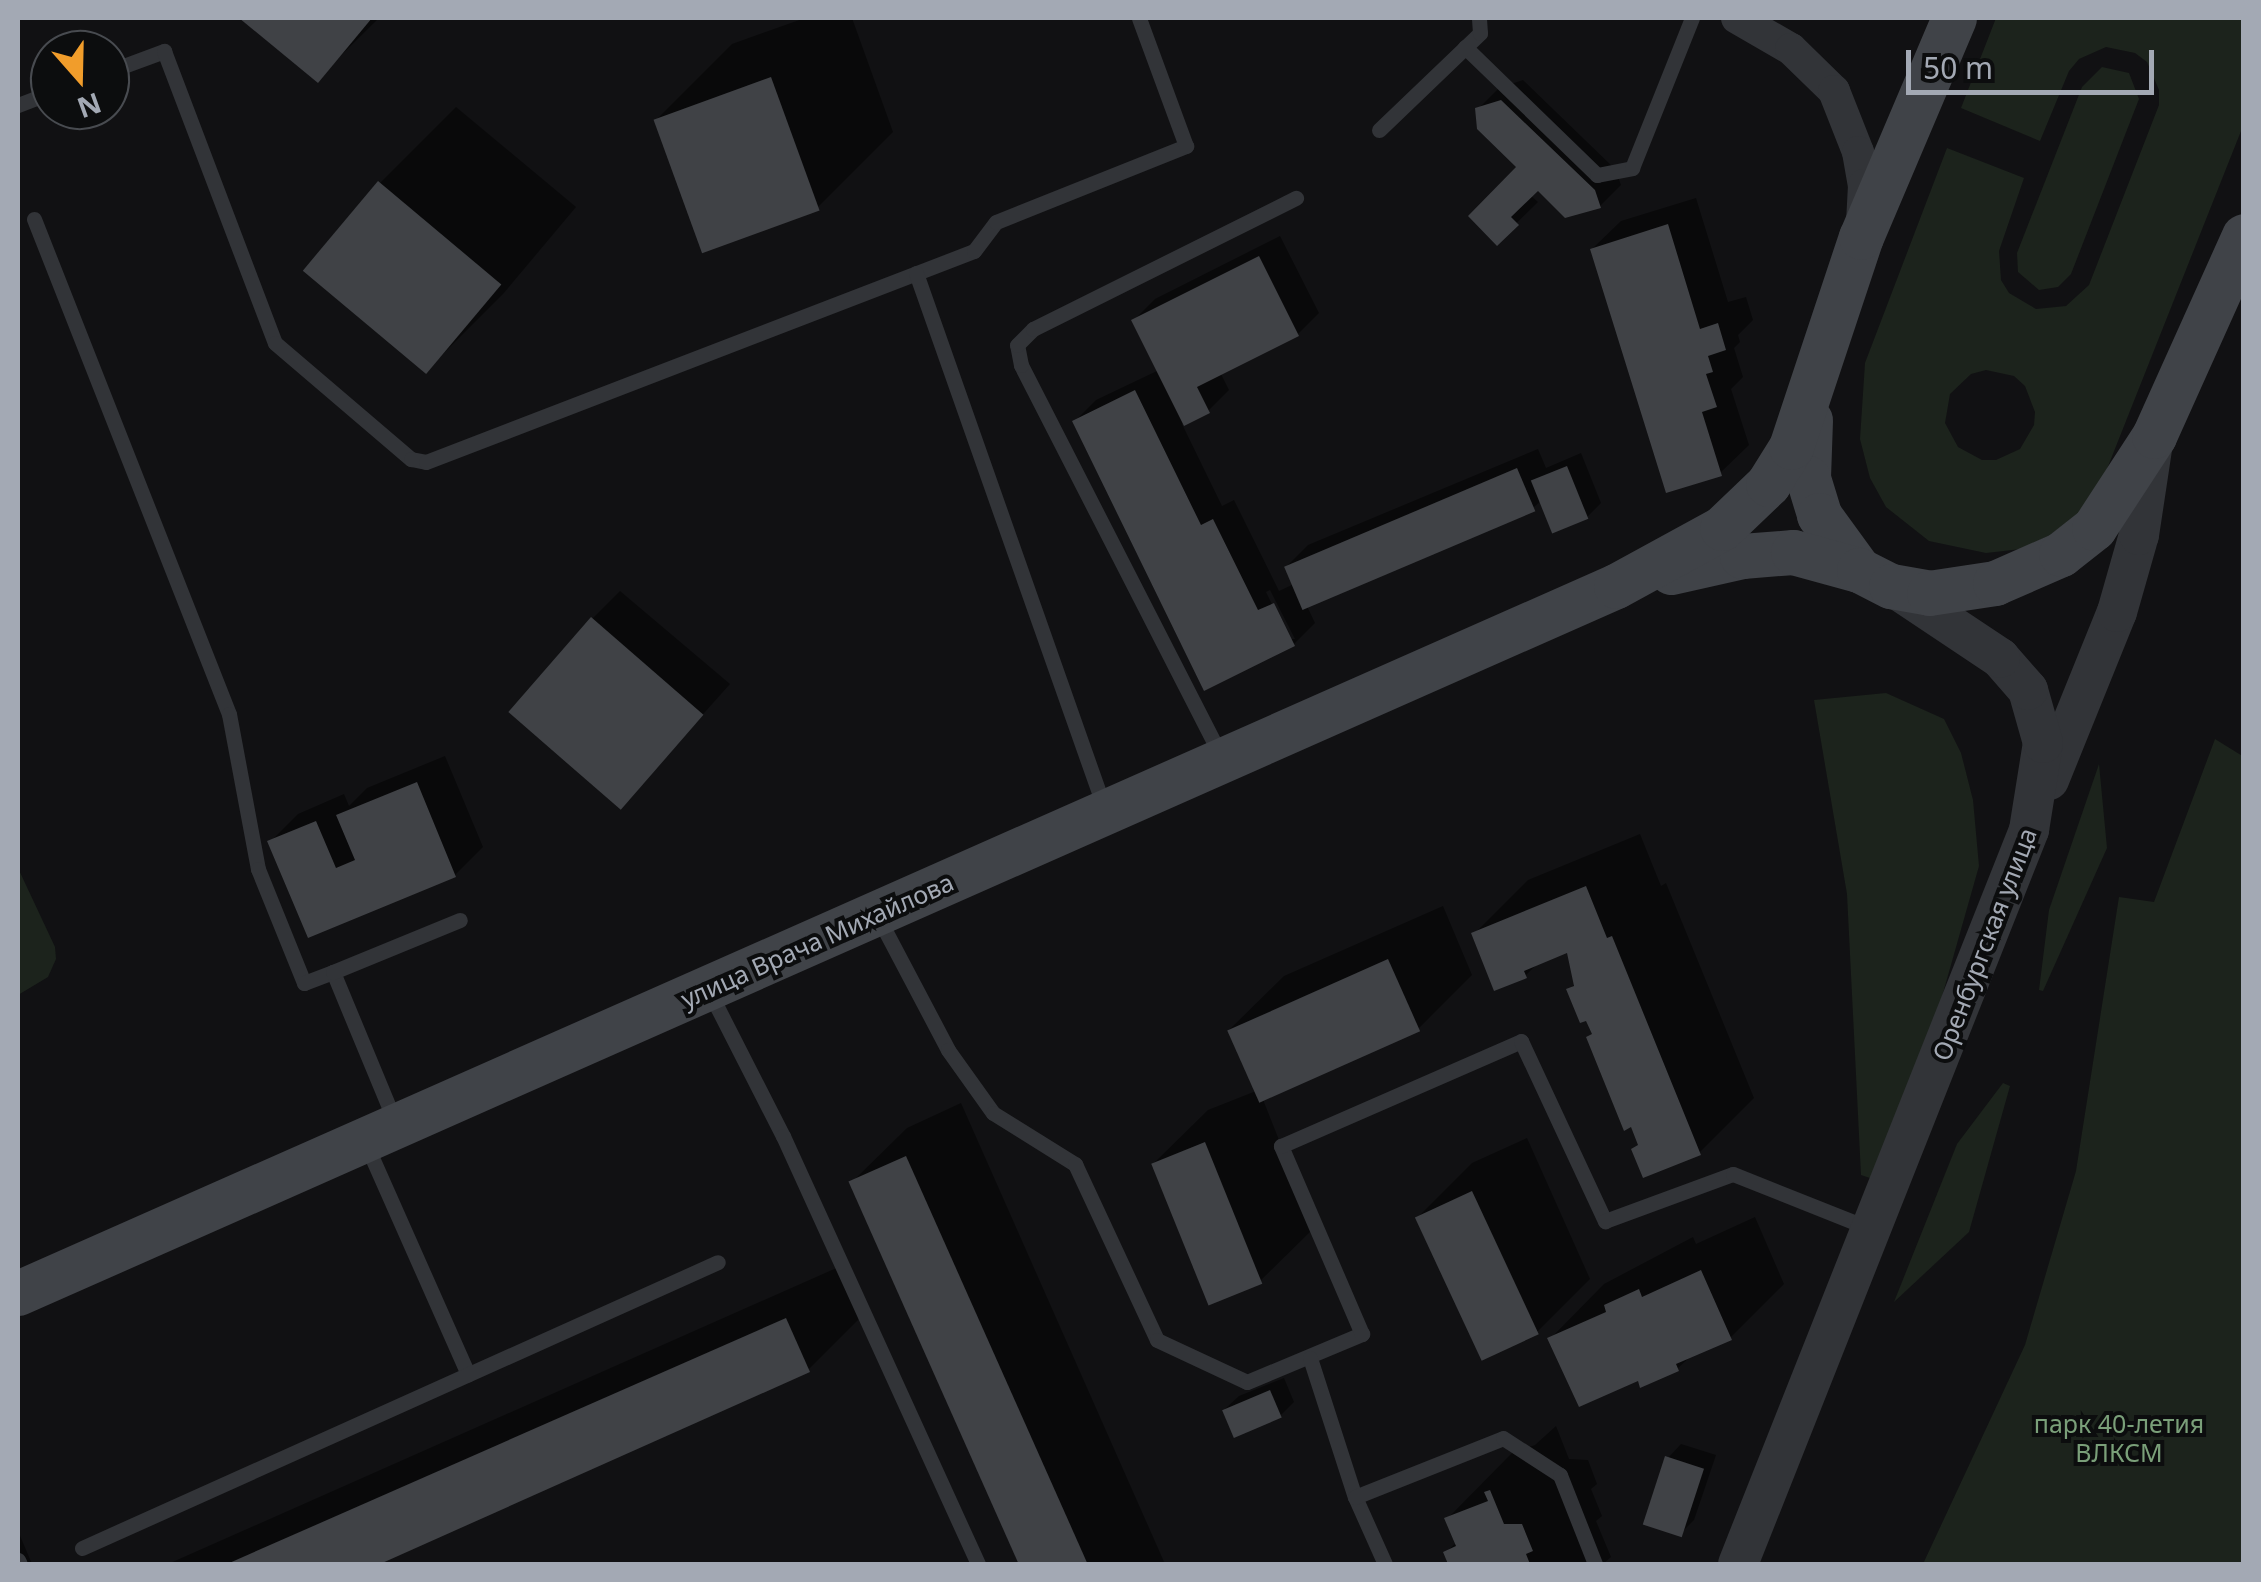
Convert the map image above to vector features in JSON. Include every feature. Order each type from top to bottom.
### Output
[{"type":"main road","points":[[1616,586],[1722,528],[1768,484],[1792,448],[1861,238],[1954,18]]},
{"type":"main road","points":[[1816,369],[1808,478],[1818,515],[1875,578],[1928,593],[2025,573],[2061,554],[2094,528],[2154,436],[2244,236]]},
{"type":"main road","name":"Оренбургская улица","points":[[1616,586],[1742,556],[1793,552],[1875,578]]},
{"type":"main road","name":"улица Врача Михайлова","points":[[18,1294],[1616,586]]},
{"type":"street","points":[[1738,18],[1790,49],[1834,92],[1858,152],[1864,185],[1861,238]]},
{"type":"street","points":[[2029,830],[2117,612],[2139,536],[2154,436]]},
{"type":"street","name":"Оренбургская улица","points":[[1738,1564],[2029,830],[2042,744],[2028,690],[2000,658],[1875,578]]},
{"type":"lane","points":[[130,64],[164,51],[276,343],[411,459],[426,462],[974,251],[996,222],[1186,146],[1139,18]]},
{"type":"lane","points":[[1379,130],[1480,33],[1478,18]]},
{"type":"lane","points":[[1465,47],[1596,175],[1632,168],[1692,18]]},
{"type":"lane","points":[[1223,760],[1021,366],[1017,345],[1033,329],[1296,198]]},
{"type":"lane","points":[[34,220],[229,714],[258,870],[304,984],[460,920]]},
{"type":"lane","points":[[916,273],[1106,812]]},
{"type":"lane","points":[[876,913],[948,1050],[993,1113],[1076,1164],[1157,1340],[1247,1382],[1362,1334],[1280,1146],[1521,1041],[1605,1221],[1733,1174],[1873,1229]]},
{"type":"lane","points":[[333,972],[380,1133],[468,1374]]},
{"type":"lane","points":[[708,988],[783,1136],[978,1564]]},
{"type":"lane","points":[[82,1548],[718,1262]]},
{"type":"lane","points":[[1310,1358],[1356,1496],[1385,1564]]},
{"type":"lane","points":[[1356,1496],[1502,1438],[1560,1476],[1595,1564]]},
{"type":"green space","points":[[1996,18],[2243,18],[2243,126],[2103,479],[2076,516],[2050,535],[2021,549],[1986,553],[1929,541],[1886,507],[1870,478],[1860,439],[1865,363],[1947,148],[2024,178],[1999,251],[2001,280],[2009,293],[2036,309],[2066,306],[2089,285],[2159,105],[2159,90],[2147,62],[2135,53],[2106,47],[2079,59],[2069,71],[2040,141],[1961,108]],"holes":[[[1986,370],[2014,376],[2025,386],[2035,412],[2034,425],[2020,449],[1996,460],[1982,460],[1958,447],[1945,423],[1950,394],[1971,374]]]},
{"type":"green space","points":[[2102,67],[2129,73],[2139,99],[2071,274],[2058,287],[2039,290],[2018,272],[2017,253],[2082,87]]},
{"type":"green space","points":[[1886,693],[1944,719],[1961,753],[1973,800],[1979,866],[1892,1173],[1879,1181],[1861,1175],[1847,894],[1814,700]]},
{"type":"green space","name":"парк 40-летия ВЛКСМ","points":[[2215,739],[2244,757],[2243,1564],[1923,1564],[2025,1345],[2076,1171],[2119,897],[2154,902]]},
{"type":"green space","points":[[2099,764],[2107,848],[2043,991],[2039,990],[2049,910]]},
{"type":"green space","points":[[18,868],[55,947],[56,959],[48,977],[18,995]]},
{"type":"green space","points":[[2003,1083],[2010,1086],[1969,1232],[1894,1302],[1957,1144]]},
{"type":"building","points":[[239,18],[372,18],[318,83]]},
{"type":"building","points":[[771,77],[820,210],[702,253],[654,120]]},
{"type":"building","points":[[1501,100],[1595,190],[1601,208],[1565,218],[1538,191],[1511,217],[1519,225],[1497,246],[1468,216],[1516,167],[1477,129],[1475,108]]},
{"type":"building","points":[[378,181],[501,284],[426,374],[303,271]]},
{"type":"building","points":[[1668,224],[1700,329],[1718,323],[1726,350],[1708,356],[1713,372],[1706,374],[1717,407],[1702,412],[1722,476],[1666,493],[1590,249]]},
{"type":"building","points":[[1259,256],[1299,336],[1197,387],[1210,413],[1184,426],[1131,320]]},
{"type":"building","points":[[1135,390],[1201,525],[1213,519],[1258,610],[1274,603],[1295,646],[1204,691],[1072,421]]},
{"type":"building","points":[[1567,466],[1588,519],[1552,533],[1531,481]]},
{"type":"building","points":[[1517,468],[1535,511],[1302,610],[1284,567]]},
{"type":"building","points":[[591,617],[703,715],[621,810],[508,712]]},
{"type":"building","points":[[417,782],[456,877],[308,938],[267,841],[316,821],[336,868],[355,860],[336,815]]},
{"type":"building","points":[[1586,886],[1607,938],[1612,936],[1701,1155],[1643,1178],[1631,1149],[1638,1145],[1631,1127],[1624,1131],[1586,1037],[1592,1034],[1586,1021],[1580,1023],[1566,989],[1574,986],[1567,953],[1524,971],[1527,978],[1494,991],[1471,933]]},
{"type":"building","points":[[1388,959],[1420,1031],[1259,1103],[1227,1031]]},
{"type":"building","points":[[1205,1142],[1262,1284],[1209,1306],[1151,1164]]},
{"type":"building","points":[[906,1156],[1087,1563],[1019,1564],[848,1182]]},
{"type":"building","points":[[1472,1191],[1539,1334],[1482,1361],[1415,1218]]},
{"type":"building","points":[[1701,1270],[1732,1340],[1676,1364],[1679,1371],[1640,1388],[1638,1381],[1579,1407],[1547,1338],[1606,1312],[1604,1305],[1639,1289],[1642,1297]]},
{"type":"building","points":[[786,1318],[810,1372],[380,1564],[227,1564]]},
{"type":"building","points":[[1270,1390],[1282,1418],[1234,1438],[1222,1410]]},
{"type":"building","points":[[1665,1456],[1704,1469],[1682,1537],[1643,1524]]},
{"type":"building","points":[[1490,1490],[1504,1524],[1522,1524],[1533,1551],[1526,1554],[1530,1564],[1448,1564],[1443,1552],[1456,1546],[1444,1518],[1488,1501],[1484,1492]]}]
